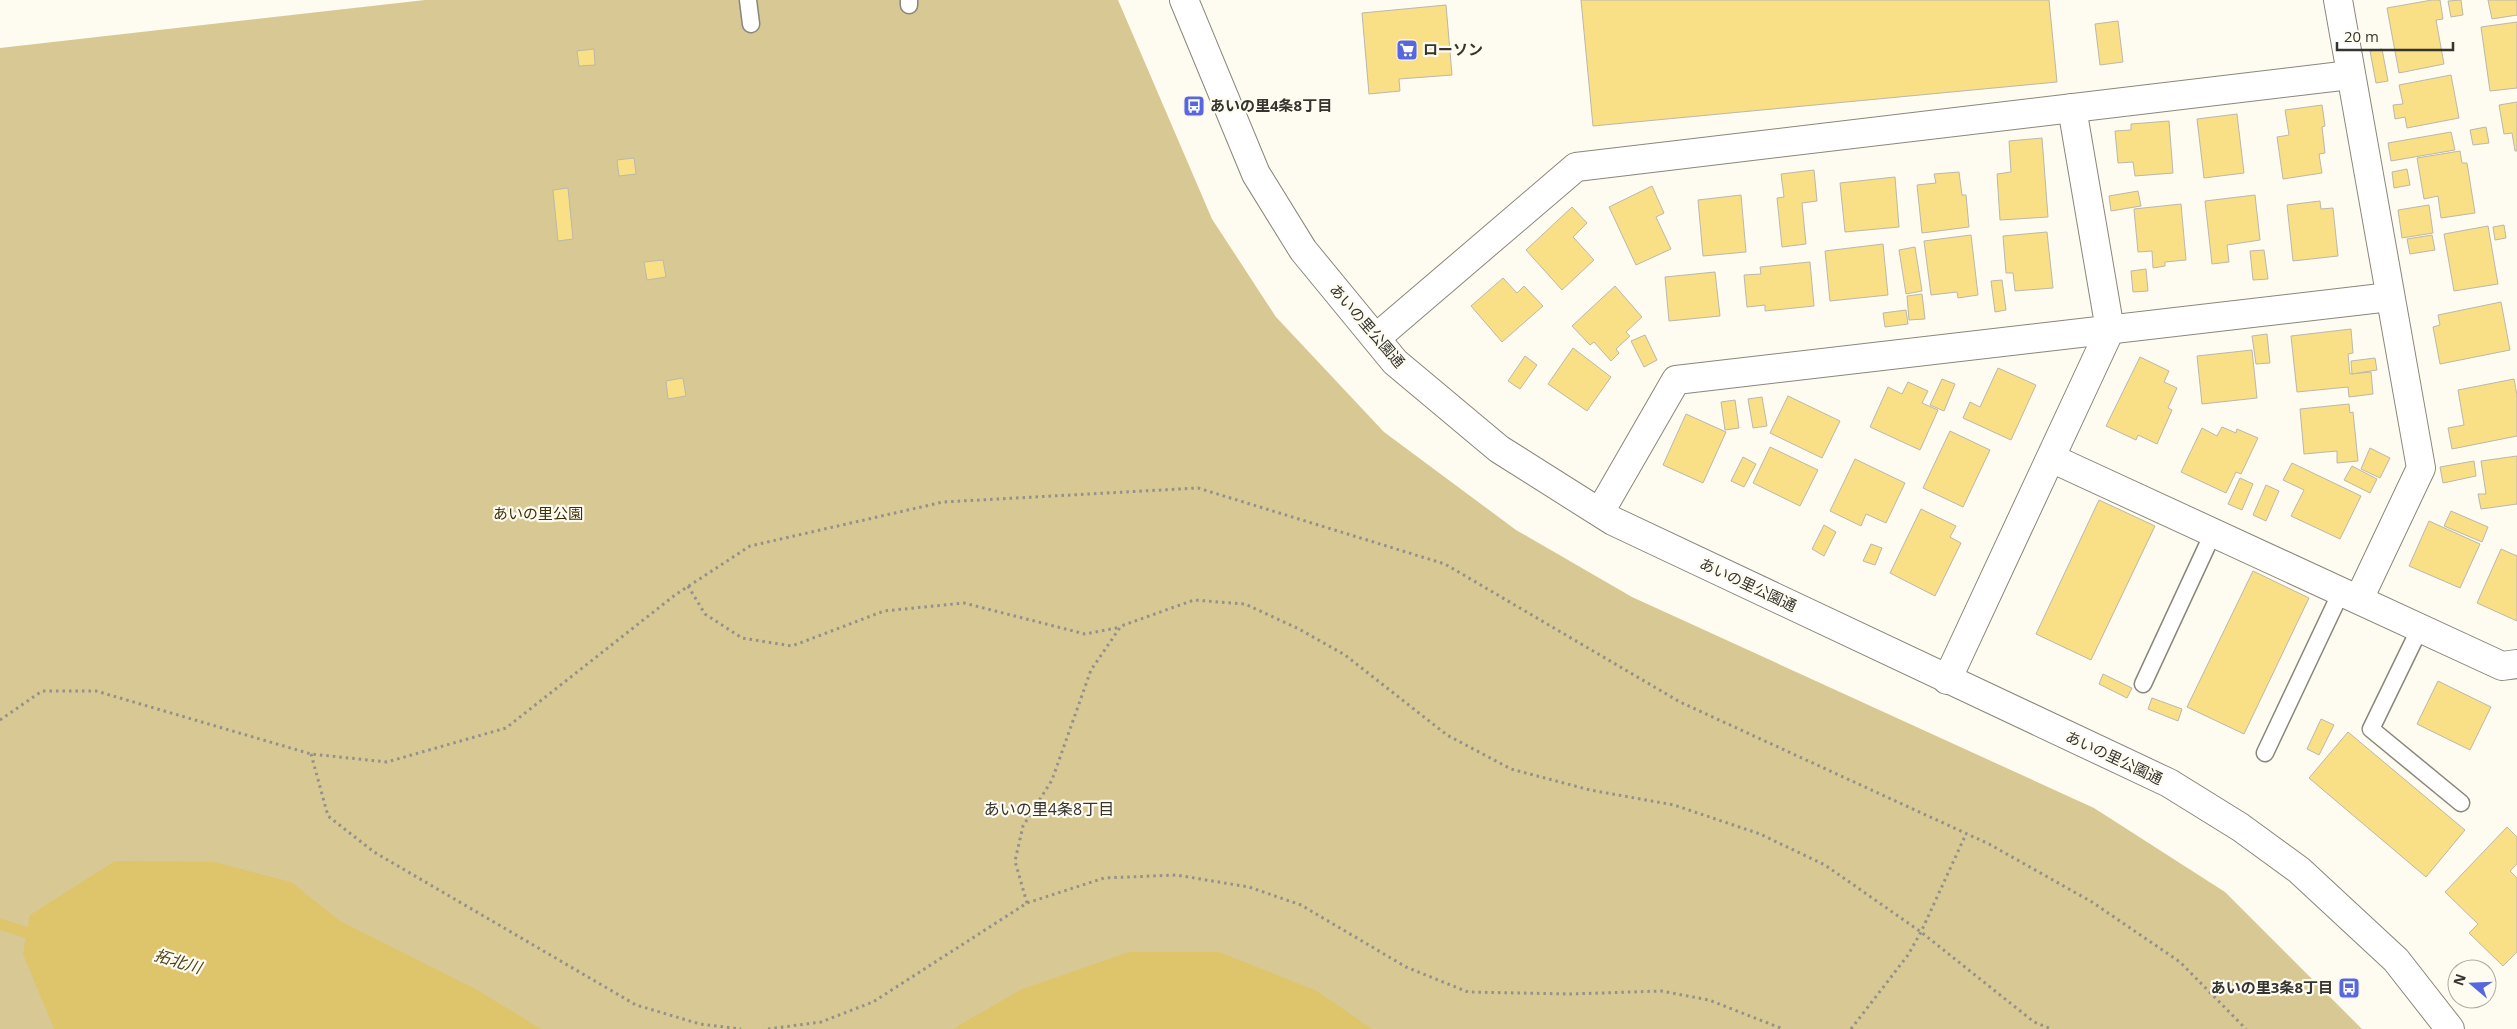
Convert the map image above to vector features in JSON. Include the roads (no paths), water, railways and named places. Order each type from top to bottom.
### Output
[{"type":"street","name":"あいの里公園通","points":[[1184,0],[1256,174],[1303,250],[1395,362],[1499,450],[1613,521],[2169,784],[2240,827],[2299,870],[2396,960],[2450,1029]]},
{"type":"street","points":[[2338,0],[2421,468],[2350,595]]},
{"type":"street","points":[[1376,338],[1576,167],[2350,75]]},
{"type":"street","points":[[1947,680],[2110,330],[2072,108]]},
{"type":"street","points":[[1600,512],[1676,380],[2390,297]]},
{"type":"street","points":[[2051,458],[2502,666],[2517,664]]},
{"type":"lane","points":[[748,0],[751,24]]},
{"type":"lane","points":[[2143,684],[2213,533]]},
{"type":"lane","points":[[2265,753],[2350,595]]},
{"type":"lane","points":[[2420,628],[2371,729],[2461,803]]},
{"type":"water","points":[[115,861],[214,862],[291,882],[340,921],[479,991],[541,1029],[54,1029],[23,954],[30,915]]},
{"type":"water","points":[[1129,952],[1219,952],[1317,991],[1372,1029],[953,1029],[1020,990]]},
{"type":"waterway","name":"拓北川","points":[[0,924],[40,937]]},
{"type":"place","name":"ローソン","points":[[1407,50]]},
{"type":"place","name":"あいの里4条8丁目","points":[[1194,106]]},
{"type":"place","name":"あいの里3条8丁目","points":[[2349,988]]},
{"type":"district","name":"あいの里4条8丁目","points":[[1049,809]]},
{"type":"park label","name":"あいの里公園","points":[[538,514]]}]
